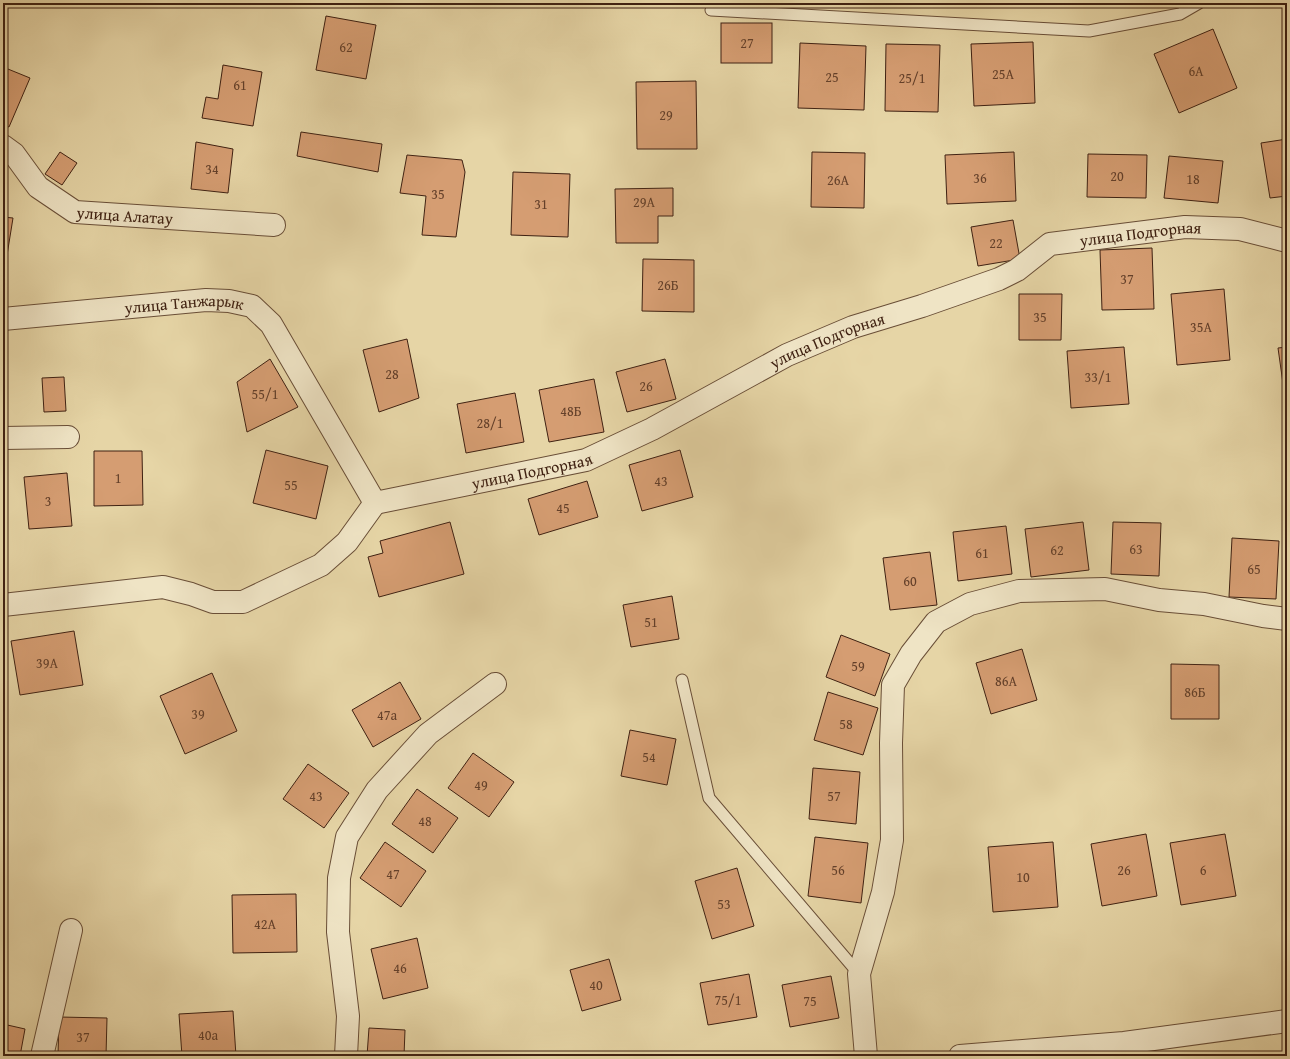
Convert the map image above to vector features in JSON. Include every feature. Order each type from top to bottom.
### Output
[{"type":"street","name":"улица Алатау","points":[[3,146],[14,154],[38,187],[75,212],[274,225]]},
{"type":"street","name":"улица Подгорная","points":[[374,503],[586,460],[652,429],[709,396],[794,352],[853,326],[922,306],[999,279],[1017,270],[1050,244],[1185,227],[1240,229],[1287,242]]},
{"type":"street","name":"улица Танжарык","points":[[3,319],[52,316],[199,300],[229,301],[252,306],[271,324],[374,503]]},
{"type":"street","points":[[3,438],[68,437]]},
{"type":"street","points":[[3,605],[163,587],[191,594],[213,602],[243,602],[321,565],[347,542],[374,503]]},
{"type":"street","points":[[866,1056],[859,974],[883,892],[892,840],[891,743],[893,685],[911,654],[936,622],[970,604],[1019,591],[1105,589],[1159,600],[1204,604],[1263,616],[1287,619]]},
{"type":"street","points":[[346,1056],[348,1016],[338,932],[339,878],[347,837],[376,790],[428,734],[495,684]]},
{"type":"street","points":[[42,1056],[71,930]]},
{"type":"street","points":[[960,1056],[1124,1043],[1287,1021]]},
{"type":"lane","points":[[711,10],[1089,32],[1180,14],[1199,3]]},
{"type":"lane","points":[[682,680],[709,798],[859,974]]},
{"type":"building","points":[[326,16],[376,25],[366,79],[316,70]]},
{"type":"building","points":[[721,23],[772,23],[772,63],[721,63]]},
{"type":"building","points":[[1213,29],[1237,88],[1179,113],[1154,54]]},
{"type":"building","points":[[1033,42],[1035,103],[974,106],[971,44]]},
{"type":"building","points":[[800,43],[866,46],[864,110],[798,108]]},
{"type":"building","points":[[886,44],[940,45],[938,112],[885,111]]},
{"type":"building","points":[[223,65],[262,72],[253,126],[202,118],[206,97],[218,99]]},
{"type":"building","points":[[3,67],[30,78],[9,127],[3,125]]},
{"type":"building","points":[[696,81],[697,149],[637,149],[636,82]]},
{"type":"building","points":[[301,132],[382,144],[378,172],[297,156]]},
{"type":"building","points":[[1287,139],[1287,196],[1270,198],[1261,143]]},
{"type":"building","points":[[196,142],[233,149],[228,193],[191,189]]},
{"type":"building","points":[[60,152],[77,163],[62,185],[45,174]]},
{"type":"building","points":[[812,152],[865,153],[864,208],[811,207]]},
{"type":"building","points":[[1014,152],[1016,201],[947,204],[945,155]]},
{"type":"building","points":[[1088,154],[1147,155],[1146,198],[1087,197]]},
{"type":"building","points":[[407,155],[462,160],[465,172],[456,237],[422,235],[426,196],[400,193]]},
{"type":"building","points":[[1169,156],[1223,161],[1218,203],[1164,198]]},
{"type":"building","points":[[513,172],[570,174],[568,237],[511,235]]},
{"type":"building","points":[[673,188],[673,216],[658,216],[658,243],[616,243],[615,189]]},
{"type":"building","points":[[3,217],[13,218],[3,280]]},
{"type":"building","points":[[1013,220],[1020,259],[978,266],[971,227]]},
{"type":"building","points":[[1152,248],[1154,309],[1102,310],[1100,250]]},
{"type":"building","points":[[643,259],[694,260],[694,312],[642,311]]},
{"type":"building","points":[[1224,289],[1230,360],[1177,365],[1171,294]]},
{"type":"building","points":[[1019,294],[1062,294],[1061,340],[1019,340]]},
{"type":"building","points":[[407,339],[419,398],[379,412],[363,350]]},
{"type":"building","points":[[1124,347],[1129,404],[1071,408],[1067,351]]},
{"type":"building","points":[[1287,347],[1287,405],[1286,405],[1278,348]]},
{"type":"building","points":[[270,359],[298,407],[247,432],[237,382]]},
{"type":"building","points":[[665,359],[676,399],[627,412],[616,372]]},
{"type":"building","points":[[64,377],[66,411],[44,412],[42,378]]},
{"type":"building","points":[[594,379],[604,432],[549,442],[539,390]]},
{"type":"building","points":[[515,393],[524,442],[466,453],[457,404]]},
{"type":"building","points":[[266,450],[328,466],[316,519],[253,503]]},
{"type":"building","points":[[680,450],[693,497],[642,511],[629,465]]},
{"type":"building","points":[[94,451],[142,451],[143,505],[94,506]]},
{"type":"building","points":[[67,473],[72,526],[29,529],[24,477]]},
{"type":"building","points":[[587,481],[598,517],[539,535],[528,499]]},
{"type":"building","points":[[3,495],[5,527],[3,528]]},
{"type":"building","points":[[450,522],[464,574],[379,597],[368,557],[383,553],[380,541]]},
{"type":"building","points":[[1083,522],[1089,570],[1031,577],[1025,529]]},
{"type":"building","points":[[1113,522],[1161,523],[1159,576],[1111,574]]},
{"type":"building","points":[[1006,526],[1012,574],[958,581],[953,532]]},
{"type":"building","points":[[1232,538],[1279,541],[1276,599],[1229,597]]},
{"type":"building","points":[[930,552],[937,605],[890,610],[883,558]]},
{"type":"building","points":[[672,596],[679,639],[631,647],[623,605]]},
{"type":"building","points":[[74,631],[83,685],[20,695],[11,641]]},
{"type":"building","points":[[841,635],[890,654],[875,696],[826,677]]},
{"type":"building","points":[[1022,649],[1037,700],[991,714],[976,663]]},
{"type":"building","points":[[1171,664],[1219,665],[1219,719],[1171,719]]},
{"type":"building","points":[[212,673],[237,731],[185,754],[160,696]]},
{"type":"building","points":[[400,682],[421,719],[373,747],[352,710]]},
{"type":"building","points":[[828,692],[878,708],[863,755],[814,740]]},
{"type":"building","points":[[630,730],[676,739],[667,785],[621,776]]},
{"type":"building","points":[[473,753],[514,782],[489,817],[448,788]]},
{"type":"building","points":[[308,764],[349,793],[324,828],[283,799]]},
{"type":"building","points":[[813,768],[860,772],[856,824],[809,819]]},
{"type":"building","points":[[417,789],[458,818],[433,853],[392,824]]},
{"type":"building","points":[[1146,834],[1157,896],[1102,906],[1091,844]]},
{"type":"building","points":[[1225,834],[1236,896],[1181,905],[1170,843]]},
{"type":"building","points":[[815,837],[868,843],[861,903],[808,896]]},
{"type":"building","points":[[385,842],[426,871],[401,907],[360,878]]},
{"type":"building","points":[[1053,842],[1058,907],[993,912],[988,847]]},
{"type":"building","points":[[737,868],[754,926],[712,939],[695,881]]},
{"type":"building","points":[[296,894],[297,952],[233,953],[232,895]]},
{"type":"building","points":[[417,938],[428,988],[383,999],[371,949]]},
{"type":"building","points":[[609,959],[621,1000],[582,1011],[570,970]]},
{"type":"building","points":[[749,974],[757,1017],[708,1025],[700,983]]},
{"type":"building","points":[[831,976],[839,1018],[790,1027],[782,985]]},
{"type":"building","points":[[233,1011],[236,1056],[182,1056],[179,1014]]},
{"type":"building","points":[[59,1017],[107,1018],[106,1056],[58,1056]]},
{"type":"building","points":[[3,1024],[25,1029],[20,1056],[3,1056]]},
{"type":"building","points":[[369,1028],[405,1030],[404,1056],[367,1056]]}]
